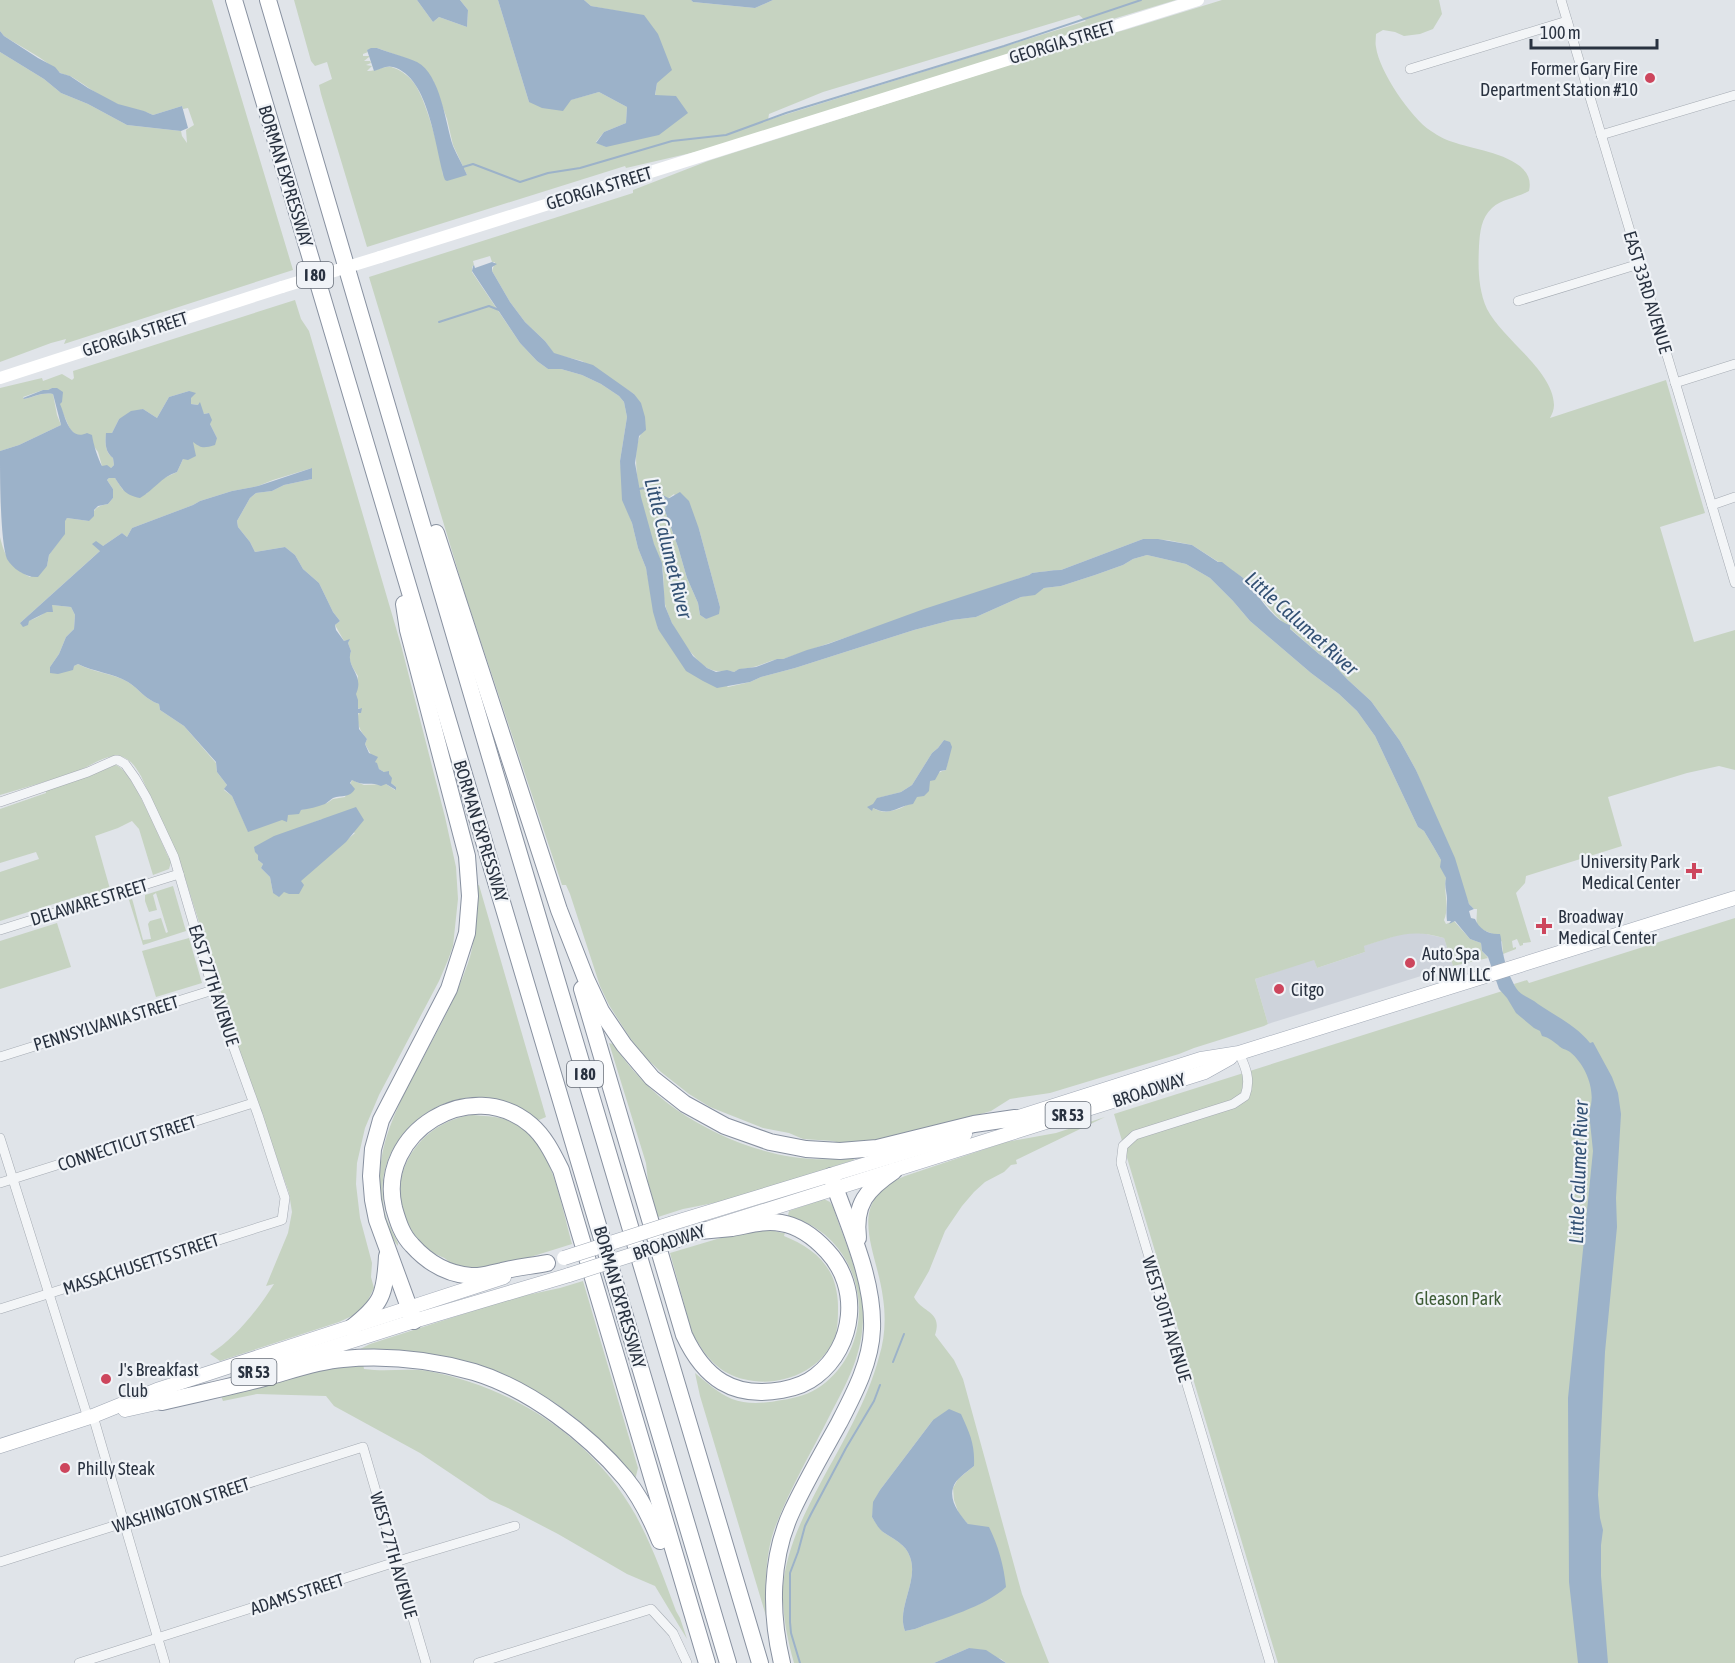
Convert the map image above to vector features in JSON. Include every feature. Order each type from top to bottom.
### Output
[{"type":"highway","name":"BORMAN EXPRESSWAY","points":[[234,0],[728,1663]]},
{"type":"highway","name":"BORMAN EXPRESSWAY","points":[[268,0],[760,1663]]},
{"type":"highway","points":[[411,484],[434,526],[559,910],[684,1335],[694,1354],[708,1371],[727,1385],[749,1392],[770,1392],[794,1388],[815,1377],[829,1364],[841,1346],[848,1324],[850,1300],[845,1278],[833,1257],[818,1241],[801,1230],[783,1223],[760,1221],[732,1228],[700,1231]]},
{"type":"highway","points":[[396,549],[408,630],[467,856],[470,896],[467,933],[449,989],[381,1120],[373,1149],[371,1176],[373,1200],[387,1249],[411,1315]]},
{"type":"highway","points":[[559,910],[590,987],[624,1045],[652,1078],[685,1104],[725,1126],[770,1142],[806,1149],[840,1151],[877,1148],[974,1124],[1015,1118]]},
{"type":"highway","points":[[547,1263],[472,1276],[454,1273],[435,1265],[420,1254],[406,1239],[392,1198],[393,1176],[400,1153],[412,1136],[428,1121],[451,1109],[472,1105],[493,1106],[514,1114],[531,1125],[548,1144],[561,1170],[707,1663]]},
{"type":"highway","points":[[862,1265],[857,1234],[857,1216],[862,1201],[878,1181],[894,1171]]},
{"type":"highway","points":[[782,1663],[774,1614],[774,1579],[782,1538],[791,1512],[854,1395],[867,1361],[872,1330],[868,1286],[833,1181]]},
{"type":"highway","points":[[351,1328],[367,1315],[383,1293],[387,1249]]},
{"type":"highway","points":[[162,1402],[342,1359],[385,1357],[427,1362],[475,1372],[523,1393],[557,1415],[590,1442],[626,1480],[652,1522],[693,1620]]},
{"type":"main road","name":"BROADWAY","points":[[0,1446],[90,1417],[157,1390],[351,1328],[569,1275],[678,1240],[833,1181],[1015,1118],[1201,1059],[1239,1053],[1735,898]]},
{"type":"main road","name":"BROADWAY","points":[[90,1417],[162,1402],[411,1315],[547,1263],[673,1223],[833,1181],[894,1171],[1205,1072],[1239,1053]]},
{"type":"street","name":"GEORGIA STREET","points":[[0,378],[282,286],[1198,0]]},
{"type":"street","name":"EAST 33RD AVENUE","points":[[1561,0],[1735,583]]},
{"type":"street","points":[[1410,69],[1567,21]]},
{"type":"street","points":[[1601,135],[1735,95]]},
{"type":"street","points":[[1518,301],[1639,264]]},
{"type":"street","points":[[1676,383],[1735,364]]},
{"type":"street","points":[[1712,505],[1735,497]]},
{"type":"street","name":"EAST 27TH AVENUE","points":[[0,802],[79,776],[118,760],[128,768],[146,797],[174,857],[213,990],[285,1198],[282,1220]]},
{"type":"street","name":"DELAWARE STREET","points":[[0,930],[179,874]]},
{"type":"street","name":"PENNSYLVANIA STREET","points":[[0,1057],[213,990]]},
{"type":"street","name":"WEST 30TH AVENUE","points":[[1239,1053],[1248,1077],[1245,1096],[1233,1104],[1135,1135],[1123,1146],[1121,1163],[1270,1663]]},
{"type":"street","name":"CONNECTICUT STREET","points":[[0,1183],[253,1103]]},
{"type":"street","points":[[0,1138],[124,1523],[165,1663]]},
{"type":"street","name":"MASSACHUSETTS STREET","points":[[0,1309],[282,1220]]},
{"type":"street","name":"WASHINGTON STREET","points":[[0,1562],[363,1447]]},
{"type":"street","name":"WEST 27TH AVENUE","points":[[363,1447],[426,1663]]},
{"type":"street","name":"ADAMS STREET","points":[[79,1663],[514,1526]]},
{"type":"street","points":[[478,1663],[651,1609],[673,1633],[687,1663]]},
{"type":"shaded area","points":[[1417,932],[1444,938],[1453,966],[1268,1024],[1255,979],[1314,959],[1317,968],[1365,952],[1363,946],[1401,934]]},
{"type":"green space","points":[[0,0],[212,0],[293,270],[64,344],[66,339],[51,343],[0,362],[0,52],[44,79],[61,93],[88,104],[127,125],[181,131],[187,143],[186,130],[194,125],[188,108],[183,109],[182,106],[153,115],[121,106],[72,77],[62,74],[4,36],[0,31]]},
{"type":"green space","points":[[294,0],[417,0],[433,22],[439,17],[467,27],[468,10],[460,0],[498,0],[529,102],[570,100],[599,92],[627,107],[626,123],[604,132],[596,142],[606,147],[655,96],[657,83],[644,16],[591,6],[584,0],[691,0],[755,8],[773,0],[1176,0],[704,150],[626,168],[625,166],[367,247],[319,85],[332,79],[327,62],[315,66],[311,61]],"holes":[[[1079,15],[1086,21],[768,120],[769,114],[823,92]],[[377,48],[416,62],[433,80],[447,119],[453,145],[467,175],[443,175],[429,117],[416,86],[409,78],[401,71],[391,67],[367,71],[372,66],[366,65],[371,63],[364,61],[369,56],[363,56],[363,54],[368,52],[367,50]]]},
{"type":"green space","points":[[1222,0],[1439,0],[1442,14],[1433,29],[1420,34],[1404,36],[1383,30],[1376,34],[1378,57],[1389,81],[1423,125],[1446,140],[1504,157],[1524,170],[1529,180],[1529,191],[1496,205],[1485,216],[1480,236],[1479,278],[1484,301],[1494,321],[1537,367],[1545,380],[1554,405],[1550,418],[1666,380],[1705,513],[1660,527],[1694,642],[1735,630],[1735,770],[1719,766],[1687,773],[1608,797],[1622,846],[1526,876],[1525,883],[1516,893],[1531,942],[1520,946],[1517,939],[1512,941],[1513,948],[1516,947],[1516,949],[1503,954],[1501,940],[1477,924],[1477,909],[1469,904],[1416,770],[1400,741],[1371,701],[1331,662],[1277,617],[1242,577],[1192,545],[1167,540],[1143,539],[1061,570],[1032,573],[783,659],[734,672],[709,669],[698,661],[685,645],[666,608],[661,562],[650,534],[638,486],[636,453],[644,430],[634,394],[582,361],[554,354],[510,302],[492,271],[495,262],[492,262],[490,256],[473,261],[472,272],[520,343],[537,361],[548,369],[561,369],[582,375],[601,384],[624,402],[627,417],[620,461],[628,512],[646,568],[658,629],[728,687],[914,630],[952,620],[976,617],[1021,597],[1035,594],[1044,588],[1061,586],[1147,555],[1186,564],[1210,578],[1250,621],[1357,711],[1375,736],[1418,827],[1424,831],[1441,860],[1441,867],[1446,878],[1444,920],[1446,924],[1454,921],[1470,939],[1481,943],[1482,951],[1488,958],[1453,966],[1444,938],[1422,934],[1394,936],[1364,946],[1365,952],[1317,968],[1314,960],[1255,979],[1268,1024],[1179,1054],[1050,1093],[1010,1099],[991,1111],[899,1138],[843,1144],[803,1139],[789,1133],[763,1128],[710,1107],[661,1072],[630,1038],[600,986],[570,894],[566,885],[562,885],[465,594],[369,277],[633,193],[633,190],[708,161],[1087,40]],"holes":[[[674,494],[699,529],[720,607],[706,619],[700,615],[698,603],[687,578],[665,511],[666,500]],[[944,740],[948,760],[946,770],[933,777],[903,807],[886,812],[873,808],[878,798],[901,792],[912,785],[932,753]]]},
{"type":"green space","points":[[295,300],[301,319],[309,331],[401,645],[456,867],[458,899],[453,946],[439,981],[379,1095],[365,1128],[357,1163],[356,1184],[360,1218],[372,1263],[371,1277],[374,1288],[366,1304],[352,1316],[220,1361],[210,1354],[246,1322],[274,1284],[266,1286],[288,1233],[292,1212],[289,1193],[242,1059],[181,865],[141,776],[134,765],[121,756],[106,758],[77,771],[0,795],[0,537],[10,561],[30,577],[47,566],[49,555],[64,534],[67,518],[89,521],[96,509],[108,504],[113,498],[113,489],[107,480],[109,478],[115,478],[123,490],[146,494],[160,480],[177,472],[192,440],[217,438],[210,424],[209,413],[204,414],[198,405],[191,404],[189,391],[169,397],[157,418],[143,409],[119,419],[112,433],[106,434],[106,447],[113,458],[114,465],[111,468],[102,466],[98,452],[93,445],[70,429],[52,388],[23,397],[24,399],[42,394],[53,394],[61,425],[19,445],[0,451],[0,388],[42,378],[43,381],[62,374],[72,380],[73,371]],"holes":[[[312,468],[312,479],[284,485],[272,491],[256,493],[250,498],[237,521],[238,527],[255,552],[285,547],[295,555],[303,569],[319,583],[340,621],[335,625],[344,641],[349,640],[350,661],[358,676],[355,694],[357,709],[361,708],[358,721],[367,739],[365,744],[379,769],[396,787],[395,790],[386,784],[364,785],[352,780],[345,797],[301,810],[248,831],[232,796],[224,790],[227,785],[217,772],[216,763],[184,726],[160,710],[159,704],[150,700],[128,682],[78,664],[50,667],[59,654],[66,637],[74,629],[75,615],[71,607],[52,605],[38,617],[20,623],[103,546],[122,533],[127,537],[132,528],[200,501],[258,486]],[[322,819],[355,833],[300,881],[284,891],[273,893],[270,877],[261,868],[263,864],[258,860],[258,855],[302,827]]]},
{"type":"green space","points":[[116,765],[130,779],[145,806],[171,862],[169,869],[153,875],[139,829],[132,821],[95,836],[110,889],[90,896],[88,893],[0,921],[0,872],[39,859],[36,852],[0,863],[0,809]]},
{"type":"green space","points":[[479,885],[546,1117],[539,1120],[504,1102],[480,1097],[460,1099],[441,1105],[424,1115],[409,1128],[397,1143],[388,1161],[383,1180],[385,1212],[398,1246],[390,1233],[383,1208],[380,1169],[383,1150],[395,1114],[446,1014],[468,963],[474,935],[476,886]]},
{"type":"green space","points":[[173,886],[186,931],[143,945],[129,900],[132,899],[143,940],[151,939],[148,924],[150,921],[161,918],[166,933],[168,932],[156,893],[153,895],[157,910],[149,912],[145,895]]},
{"type":"green space","name":"Gleason Park","points":[[1735,918],[1735,1663],[1278,1663],[1114,1114],[1515,987],[1514,984],[1527,980],[1529,983]]},
{"type":"green space","points":[[57,923],[71,967],[0,989],[0,941]]},
{"type":"green space","points":[[189,938],[202,983],[156,997],[142,951]]},
{"type":"green space","points":[[609,1043],[613,1044],[634,1071],[659,1096],[677,1110],[717,1133],[761,1150],[784,1155],[807,1159],[853,1157],[854,1160],[724,1201],[683,1209],[658,1217],[648,1182],[646,1163]]},
{"type":"green space","points":[[472,1115],[496,1117],[509,1121],[535,1139],[544,1153],[554,1178],[572,1244],[495,1268],[475,1270],[459,1265],[457,1269],[446,1259],[428,1250],[417,1238],[403,1212],[400,1193],[402,1174],[409,1157],[420,1142],[435,1129],[452,1120]]},
{"type":"green space","points":[[1105,1117],[1016,1160],[1017,1164],[1011,1165],[974,1192],[945,1231],[929,1271],[914,1297],[934,1317],[937,1327],[935,1335],[954,1360],[963,1379],[1022,1594],[1049,1663],[1006,1663],[1001,1659],[969,1648],[934,1663],[794,1663],[783,1606],[783,1587],[788,1560],[807,1508],[861,1406],[883,1343],[884,1305],[868,1228],[869,1213],[875,1199],[886,1187],[905,1176],[1006,1142],[1056,1133]],"holes":[[[933,1420],[974,1466],[958,1479],[953,1488],[959,1514],[968,1524],[982,1603],[905,1631],[903,1613],[912,1575],[910,1557],[902,1545],[883,1532],[874,1521],[872,1517],[874,1502],[880,1490]]]},
{"type":"green space","points":[[824,1199],[833,1207],[852,1260],[860,1287],[863,1327],[858,1353],[849,1378],[793,1486],[774,1530],[767,1562],[766,1616],[695,1373],[727,1397],[757,1403],[798,1397],[808,1393],[821,1386],[840,1368],[852,1346],[858,1322],[858,1297],[852,1273],[840,1251],[823,1233],[800,1220],[797,1222],[787,1220],[789,1211]]},
{"type":"green space","points":[[761,1228],[783,1233],[786,1229],[784,1236],[806,1247],[824,1262],[836,1287],[838,1303],[835,1335],[828,1350],[820,1359],[811,1367],[790,1378],[766,1382],[744,1379],[728,1373],[714,1363],[702,1349],[690,1326],[670,1253]]},
{"type":"green space","points":[[583,1281],[638,1468],[635,1480],[585,1426],[543,1395],[520,1383],[470,1363],[444,1356],[388,1350],[356,1351],[370,1344],[513,1298]]},
{"type":"green space","points":[[363,1364],[364,1369],[428,1371],[490,1389],[520,1403],[573,1440],[617,1487],[635,1514],[657,1562],[687,1639],[655,1586],[627,1574],[558,1534],[490,1500],[420,1453],[334,1406],[326,1396],[257,1394],[223,1401],[221,1396],[333,1367],[356,1367]]},
{"type":"water","points":[[417,0],[460,0],[468,10],[467,27],[439,17],[433,22]]},
{"type":"water","points":[[498,0],[584,0],[591,6],[644,15],[658,34],[672,70],[657,83],[655,95],[676,96],[688,113],[659,135],[606,147],[596,143],[604,132],[626,123],[627,107],[599,92],[571,100],[563,111],[542,108],[529,102]]},
{"type":"water","points":[[691,0],[773,0],[755,8]]},
{"type":"water","points":[[0,31],[4,36],[55,67],[60,73],[70,76],[118,104],[153,115],[182,106],[188,128],[181,131],[127,125],[88,104],[61,93],[44,79],[0,52]]},
{"type":"water","points":[[371,48],[413,60],[425,68],[432,77],[441,100],[453,146],[467,175],[445,180],[423,99],[405,73],[393,67],[374,71],[367,50]]},
{"type":"water","points":[[492,262],[497,264],[492,267],[492,271],[510,302],[554,353],[593,365],[634,394],[641,403],[646,430],[639,436],[635,463],[641,497],[654,544],[662,563],[665,606],[672,623],[693,656],[707,668],[716,672],[727,670],[734,672],[739,669],[756,667],[1032,573],[1061,570],[1143,539],[1158,539],[1192,545],[1218,562],[1222,562],[1242,577],[1277,618],[1290,625],[1290,629],[1331,662],[1371,701],[1400,741],[1416,770],[1455,858],[1469,904],[1474,909],[1469,911],[1471,918],[1475,919],[1485,931],[1500,934],[1506,966],[1518,991],[1572,1026],[1590,1043],[1593,1042],[1618,1093],[1621,1114],[1616,1198],[1617,1227],[1605,1352],[1598,1495],[1603,1530],[1601,1576],[1608,1663],[1578,1663],[1569,1582],[1568,1398],[1593,1151],[1589,1112],[1591,1088],[1585,1071],[1576,1057],[1542,1036],[1540,1031],[1516,1013],[1499,989],[1488,957],[1482,951],[1481,943],[1470,939],[1455,921],[1449,924],[1451,921],[1447,921],[1446,878],[1440,867],[1441,860],[1424,831],[1418,827],[1375,736],[1357,711],[1250,621],[1210,578],[1186,564],[1147,555],[1061,586],[1044,588],[1035,595],[1021,597],[976,617],[952,620],[914,630],[750,682],[717,688],[703,681],[686,671],[658,629],[653,612],[646,568],[622,500],[620,461],[627,417],[624,402],[601,384],[582,375],[561,369],[548,369],[520,343],[472,271],[474,265],[475,268]]},
{"type":"water","points":[[52,388],[63,392],[60,404],[72,431],[81,435],[87,433],[92,435],[102,466],[107,465],[111,468],[114,465],[113,458],[106,447],[106,433],[112,433],[119,419],[131,411],[143,409],[157,418],[169,397],[189,391],[196,393],[191,398],[191,404],[198,405],[200,402],[204,414],[209,413],[212,420],[210,424],[217,438],[215,445],[208,447],[201,447],[193,442],[196,456],[188,460],[183,459],[177,472],[166,477],[140,498],[125,491],[115,478],[109,478],[107,480],[113,489],[113,498],[108,504],[98,506],[89,521],[67,518],[65,534],[49,555],[47,566],[38,577],[33,577],[20,572],[7,559],[2,523],[0,451],[19,445],[61,425],[53,394],[23,398]]},
{"type":"water","points":[[312,468],[312,479],[284,485],[272,491],[256,493],[250,498],[237,521],[238,527],[255,552],[285,547],[295,555],[303,569],[319,583],[340,621],[335,625],[336,630],[344,641],[350,639],[348,643],[351,651],[350,657],[358,681],[356,694],[358,709],[362,708],[361,713],[358,713],[359,729],[367,739],[365,744],[369,753],[378,757],[375,762],[379,769],[384,772],[389,771],[392,778],[391,783],[396,790],[386,784],[381,786],[352,780],[350,783],[355,789],[351,794],[301,810],[299,814],[288,815],[287,822],[282,820],[248,832],[232,796],[224,789],[227,785],[217,772],[216,762],[184,726],[160,710],[159,704],[122,679],[78,664],[73,670],[58,674],[50,673],[50,667],[59,654],[66,637],[74,629],[75,615],[71,607],[52,605],[53,612],[47,612],[29,621],[28,625],[23,627],[20,623],[100,551],[92,544],[96,541],[103,546],[122,533],[127,537],[132,528],[200,501],[258,486]]},
{"type":"water","points":[[680,492],[689,501],[699,529],[720,607],[719,614],[706,619],[700,615],[698,603],[687,578],[665,511],[666,500]]},
{"type":"water","points":[[944,740],[950,742],[952,747],[946,770],[940,771],[935,780],[930,781],[929,791],[924,796],[917,797],[913,804],[889,811],[873,808],[872,811],[867,807],[877,798],[901,792],[912,785],[932,753]]},
{"type":"water","points":[[356,807],[364,820],[346,842],[301,881],[304,885],[299,894],[284,892],[279,897],[273,893],[270,877],[261,868],[263,864],[258,860],[254,847],[274,836]]},
{"type":"water","points":[[949,1409],[961,1414],[974,1451],[974,1466],[954,1485],[952,1493],[954,1503],[968,1524],[989,1527],[1000,1556],[1006,1587],[975,1606],[905,1631],[903,1613],[912,1575],[910,1557],[902,1545],[877,1525],[872,1517],[873,1502],[933,1420]]},
{"type":"water","points":[[969,1648],[986,1650],[1006,1663],[934,1663]]},
{"type":"waterway","points":[[463,167],[473,164],[520,182],[548,173],[580,168],[672,141],[726,135],[786,113],[1004,46],[1141,0]]},
{"type":"waterway","points":[[439,322],[489,306],[499,310]]},
{"type":"waterway","name":"Little Calumet River","points":[[639,489],[659,492],[668,499]]},
{"type":"waterway","points":[[893,1362],[904,1334]]},
{"type":"waterway","points":[[800,1663],[791,1633],[790,1573],[805,1526],[874,1401],[880,1385]]},
{"type":"place","name":"Former Gary Fire Department Station #10","points":[[1650,78]]},
{"type":"place","name":"University Park Medical Center","points":[[1694,871]]},
{"type":"place","name":"Broadway Medical Center","points":[[1544,926]]},
{"type":"place","name":"Auto Spa of NWI LLC","points":[[1410,963]]},
{"type":"place","name":"Citgo","points":[[1279,989]]},
{"type":"place","name":"J's Breakfast Club","points":[[106,1379]]},
{"type":"place","name":"Philly Steak","points":[[65,1468]]}]
